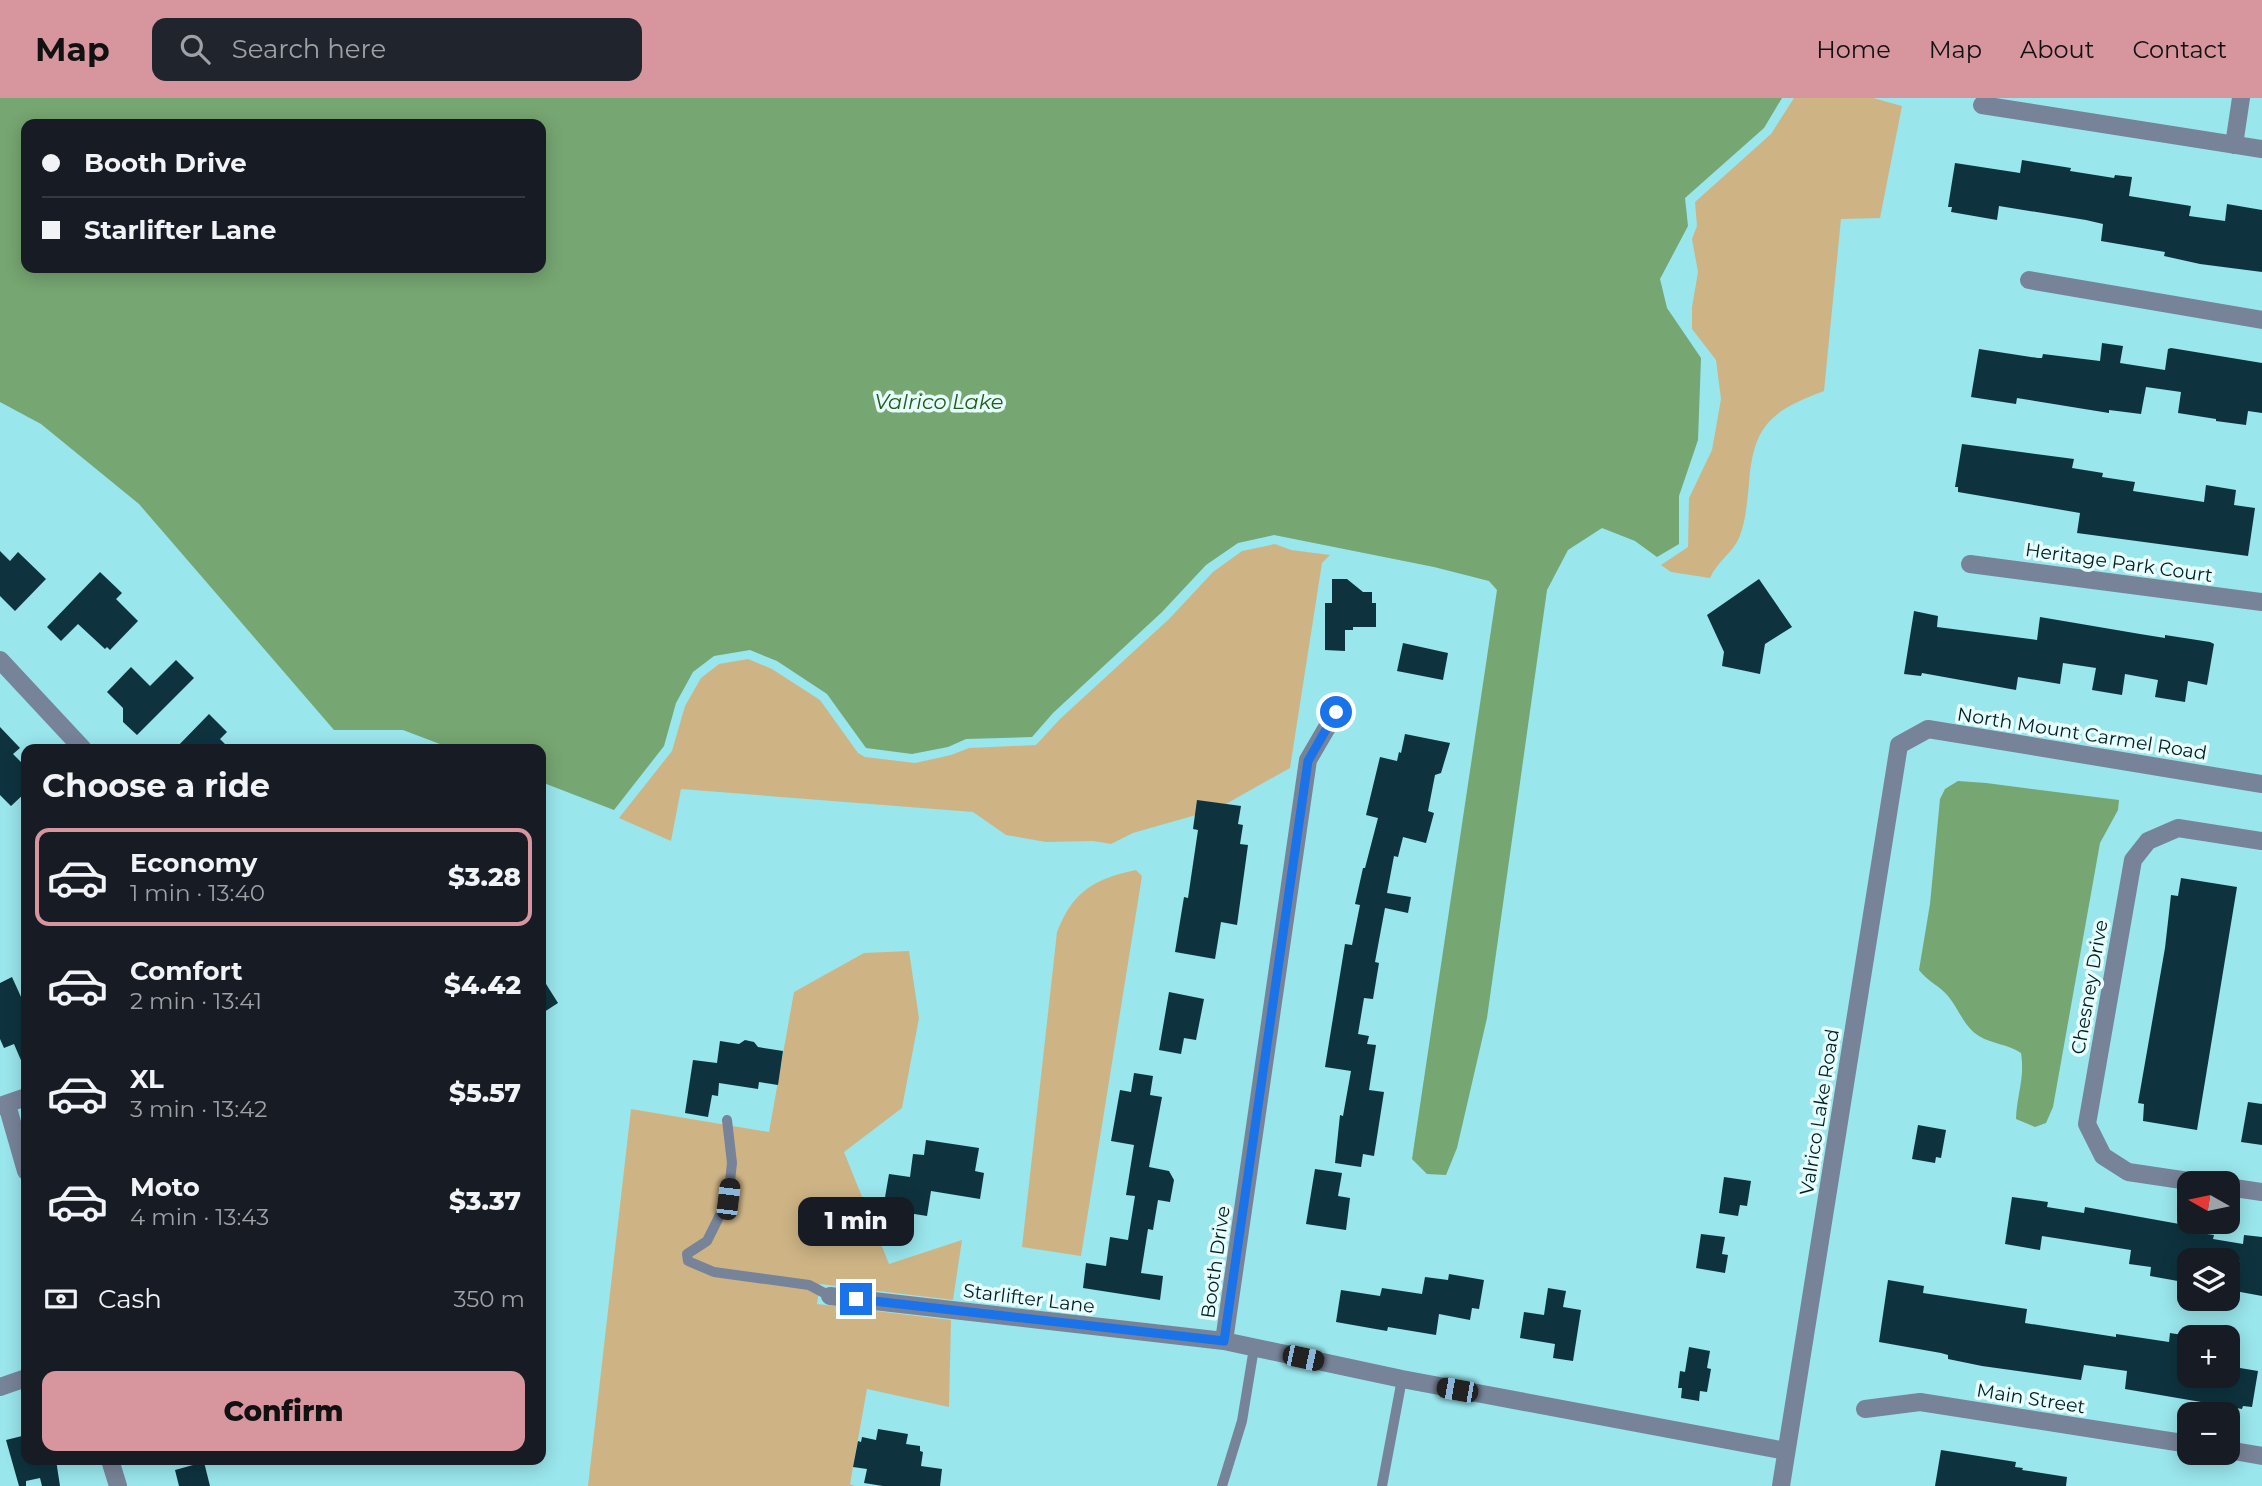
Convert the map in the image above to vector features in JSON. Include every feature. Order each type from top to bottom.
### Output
[{"type":"street","points":[[2234,145],[2241,98]]},
{"type":"street","points":[[1982,105],[2262,149]]},
{"type":"street","points":[[2029,280],[2262,320]]},
{"type":"street","name":"Heritage Park Court","points":[[1970,564],[2262,603]]},
{"type":"street","points":[[3,669],[78,744]]},
{"type":"street","name":"Booth Drive","points":[[1336,712],[1308,761],[1224,1341],[1402,1379],[1786,1451]]},
{"type":"street","name":"North Mount Carmel Road","points":[[1899,745],[1928,729],[2262,784]]},
{"type":"street","name":"Valrico Lake Road","points":[[1781,1486],[1899,745]]},
{"type":"street","name":"Chesney Drive","points":[[2177,1179],[2128,1172],[2104,1156],[2087,1124],[2133,860],[2148,841],[2178,828],[2262,841]]},
{"type":"street","points":[[21,1099],[3,1105],[21,1157]]},
{"type":"street","points":[[2240,1189],[2262,1192]]},
{"type":"street","name":"Starlifter Lane","points":[[830,1296],[1224,1341]]},
{"type":"street","points":[[0,1387],[21,1380]]},
{"type":"street","name":"Main Street","points":[[1865,1409],[1920,1402],[2177,1442]]},
{"type":"street","points":[[2240,1452],[2262,1456]]},
{"type":"street","points":[[112,1465],[118,1486]]},
{"type":"lane","points":[[727,1120],[733,1163],[728,1199],[707,1241],[687,1254],[688,1261],[713,1272],[810,1285],[830,1296]]},
{"type":"lane","points":[[1222,1486],[1242,1421],[1254,1348]]},
{"type":"lane","points":[[1382,1486],[1402,1379]]},
{"type":"shaded area","points":[[1794,98],[1873,98],[1902,106],[1880,218],[1841,219],[1824,391],[1805,398],[1778,414],[1760,434],[1751,464],[1747,505],[1739,538],[1710,578],[1671,572],[1661,565],[1688,547],[1689,498],[1712,450],[1721,399],[1716,360],[1692,329],[1692,307],[1698,272],[1692,239],[1697,226],[1695,202],[1771,134]]},
{"type":"shaded area","points":[[1275,544],[1291,550],[1330,555],[1322,563],[1290,768],[1217,809],[1133,833],[1111,844],[1093,841],[1046,842],[1006,835],[973,812],[681,789],[671,841],[619,818],[672,751],[685,706],[701,678],[719,664],[748,659],[772,669],[820,700],[858,753],[865,757],[915,763],[969,748],[1036,745],[1060,719],[1169,619],[1213,572],[1242,551]]},
{"type":"shaded area","points":[[1136,870],[1142,876],[1081,1256],[1022,1247],[1057,932],[1070,906],[1087,889],[1108,878]]},
{"type":"shaded area","points":[[909,951],[919,1018],[902,1108],[844,1152],[889,1264],[962,1240],[953,1300],[820,1284],[817,1304],[951,1320],[949,1407],[867,1389],[850,1484],[855,1486],[588,1486],[631,1109],[769,1132],[794,992],[864,953]]},
{"type":"water","name":"Valrico Lake","points":[[0,98],[1782,98],[1764,128],[1685,198],[1688,226],[1660,279],[1667,308],[1701,358],[1698,440],[1679,496],[1679,544],[1657,557],[1635,541],[1602,528],[1568,550],[1547,590],[1487,1018],[1457,1148],[1446,1175],[1427,1174],[1412,1159],[1497,590],[1489,581],[1434,567],[1274,535],[1238,543],[1206,565],[1162,612],[1053,713],[1032,737],[966,739],[948,747],[912,754],[866,748],[827,694],[777,661],[750,650],[714,656],[693,672],[676,703],[664,746],[614,810],[546,784],[546,744],[440,744],[403,730],[334,730],[139,504],[41,424],[0,402]]},
{"type":"water","points":[[1958,781],[2119,800],[2118,810],[2100,843],[2053,1107],[2046,1123],[2035,1127],[2016,1119],[2022,1071],[2021,1053],[1984,1039],[1974,1032],[1948,996],[1919,970],[1930,904],[1940,799],[1945,789]]},
{"type":"building","points":[[2022,160],[2114,178],[2115,175],[2132,177],[2129,196],[2191,206],[2189,216],[2225,221],[2227,204],[2262,210],[2262,272],[2200,264],[2164,256],[2165,252],[2101,241],[2103,224],[2086,220],[1999,206],[1997,220],[1951,212],[1952,207],[1948,207],[1955,163],[2020,173]]},
{"type":"building","points":[[2102,343],[2123,346],[2120,363],[2165,370],[2168,349],[2171,348],[2262,363],[2262,413],[2248,411],[2246,425],[2178,413],[2181,392],[2146,387],[2141,414],[2109,410],[2109,413],[2017,398],[2016,404],[1971,397],[1979,349],[2038,358],[2042,358],[2043,354],[2100,361]]},
{"type":"building","points":[[1962,444],[2074,459],[2072,468],[2103,473],[2102,477],[2135,482],[2133,491],[2204,502],[2206,485],[2236,490],[2234,505],[2255,508],[2248,556],[2077,533],[2080,513],[1958,492],[1958,487],[1955,487]]},
{"type":"building","points":[[0,551],[10,561],[18,552],[46,579],[15,611],[0,596]]},
{"type":"building","points":[[100,572],[122,593],[116,599],[138,621],[110,650],[107,647],[105,649],[78,624],[61,641],[47,627]]},
{"type":"building","points":[[1332,579],[1347,579],[1363,592],[1372,592],[1372,603],[1376,603],[1376,627],[1353,627],[1353,630],[1345,630],[1345,651],[1325,650],[1325,603],[1332,603]]},
{"type":"building","points":[[1759,579],[1792,627],[1765,644],[1760,674],[1722,666],[1724,652],[1707,615]]},
{"type":"building","points":[[1914,611],[1938,616],[1937,627],[2037,640],[2040,617],[2165,638],[2165,635],[2210,642],[2214,644],[2207,685],[2188,681],[2185,702],[2155,697],[2158,680],[2125,674],[2122,695],[2092,690],[2096,668],[2063,663],[2060,684],[2018,677],[2016,690],[1922,673],[1921,676],[1904,674]]},
{"type":"building","points":[[1403,643],[1448,653],[1443,680],[1397,671]]},
{"type":"building","points":[[176,660],[194,678],[137,735],[123,722],[123,708],[107,692],[131,667],[150,686]]},
{"type":"building","points":[[209,714],[227,732],[220,739],[225,744],[180,744]]},
{"type":"building","points":[[0,727],[20,748],[13,754],[21,762],[21,797],[11,806],[0,795]]},
{"type":"building","points":[[1405,734],[1450,743],[1441,773],[1435,775],[1428,811],[1434,813],[1426,843],[1403,837],[1398,857],[1394,856],[1387,893],[1411,897],[1408,913],[1385,908],[1375,962],[1379,963],[1373,999],[1364,998],[1358,1034],[1369,1036],[1367,1044],[1376,1045],[1369,1090],[1384,1092],[1374,1156],[1363,1154],[1361,1167],[1335,1163],[1340,1115],[1343,1116],[1351,1071],[1325,1067],[1345,944],[1352,945],[1360,905],[1355,904],[1378,818],[1366,815],[1380,757],[1397,761]]},
{"type":"building","points":[[1197,800],[1241,806],[1238,824],[1243,825],[1240,844],[1248,845],[1237,925],[1221,922],[1215,959],[1175,952],[1184,897],[1188,898],[1198,830],[1193,829]]},
{"type":"building","points":[[2181,878],[2237,887],[2197,1130],[2143,1121],[2144,1104],[2138,1103],[2165,948],[2171,895],[2178,896]]},
{"type":"building","points":[[12,977],[21,997],[21,1060],[14,1044],[4,1048],[0,1039],[0,983]]},
{"type":"building","points":[[546,984],[558,1003],[546,1011]]},
{"type":"building","points":[[1169,992],[1204,999],[1196,1040],[1184,1038],[1181,1054],[1159,1050]]},
{"type":"building","points":[[745,1040],[754,1042],[758,1047],[783,1051],[778,1085],[759,1082],[758,1089],[719,1083],[718,1096],[712,1095],[708,1117],[685,1113],[693,1060],[717,1063],[720,1041],[739,1044]]},
{"type":"building","points":[[1134,1073],[1153,1076],[1150,1095],[1162,1097],[1149,1167],[1169,1171],[1174,1180],[1170,1202],[1158,1200],[1153,1230],[1148,1229],[1141,1273],[1163,1276],[1160,1300],[1083,1288],[1086,1263],[1106,1266],[1110,1237],[1128,1240],[1135,1196],[1126,1195],[1134,1145],[1111,1141],[1120,1090],[1131,1092]]},
{"type":"building","points":[[2248,1102],[2262,1104],[2262,1145],[2241,1142]]},
{"type":"building","points":[[1918,1125],[1946,1130],[1941,1158],[1936,1157],[1935,1163],[1912,1159]]},
{"type":"building","points":[[926,1140],[979,1148],[975,1171],[984,1173],[980,1199],[931,1191],[927,1216],[883,1209],[889,1174],[910,1177],[913,1154],[924,1155]]},
{"type":"building","points":[[1315,1169],[1342,1173],[1338,1196],[1350,1198],[1346,1230],[1306,1224]]},
{"type":"building","points":[[1724,1177],[1751,1181],[1747,1206],[1740,1205],[1738,1216],[1719,1213]]},
{"type":"building","points":[[2012,1197],[2048,1202],[2047,1207],[2084,1213],[2085,1207],[2177,1224],[2177,1234],[2214,1235],[2213,1239],[2243,1244],[2244,1235],[2262,1237],[2262,1296],[2240,1292],[2240,1248],[2177,1248],[2177,1281],[2150,1276],[2151,1267],[2129,1264],[2131,1250],[2042,1236],[2040,1250],[2005,1244]]},
{"type":"building","points":[[1701,1234],[1725,1237],[1722,1254],[1728,1255],[1725,1273],[1696,1268]]},
{"type":"building","points":[[1449,1274],[1484,1280],[1479,1309],[1472,1308],[1470,1320],[1439,1314],[1436,1335],[1388,1327],[1387,1331],[1336,1322],[1341,1290],[1380,1296],[1382,1288],[1422,1294],[1425,1277],[1448,1280]]},
{"type":"building","points":[[1888,1280],[1924,1286],[1923,1293],[2027,1309],[2025,1323],[2169,1342],[2170,1333],[2177,1334],[2177,1388],[2240,1388],[2240,1368],[2258,1371],[2252,1407],[2243,1406],[2242,1409],[2240,1402],[2201,1402],[2125,1389],[2127,1371],[2084,1365],[2081,1380],[1982,1366],[1948,1359],[1948,1355],[1941,1353],[1879,1342]]},
{"type":"building","points":[[1548,1288],[1566,1291],[1563,1307],[1581,1310],[1573,1361],[1553,1358],[1555,1344],[1520,1338],[1524,1312],[1544,1315]]},
{"type":"building","points":[[1689,1347],[1710,1351],[1707,1368],[1711,1369],[1707,1392],[1700,1391],[1699,1401],[1681,1398],[1682,1388],[1678,1388],[1680,1371],[1685,1372]]},
{"type":"building","points":[[878,1429],[908,1434],[906,1444],[920,1446],[920,1451],[923,1452],[921,1466],[942,1469],[940,1486],[883,1486],[864,1483],[867,1469],[853,1467],[858,1441],[861,1442],[862,1437],[876,1440]]},
{"type":"building","points":[[21,1436],[21,1465],[57,1465],[60,1486],[42,1486],[40,1478],[26,1481],[26,1486],[19,1486],[6,1440]]},
{"type":"building","points":[[1941,1450],[2016,1462],[2015,1467],[2023,1468],[2022,1470],[2067,1477],[2066,1486],[1935,1486]]},
{"type":"building","points":[[205,1465],[210,1486],[179,1486],[175,1470]]},
{"type":"route","points":[[856,1299],[1224,1341],[1308,761],[1336,712]]}]
